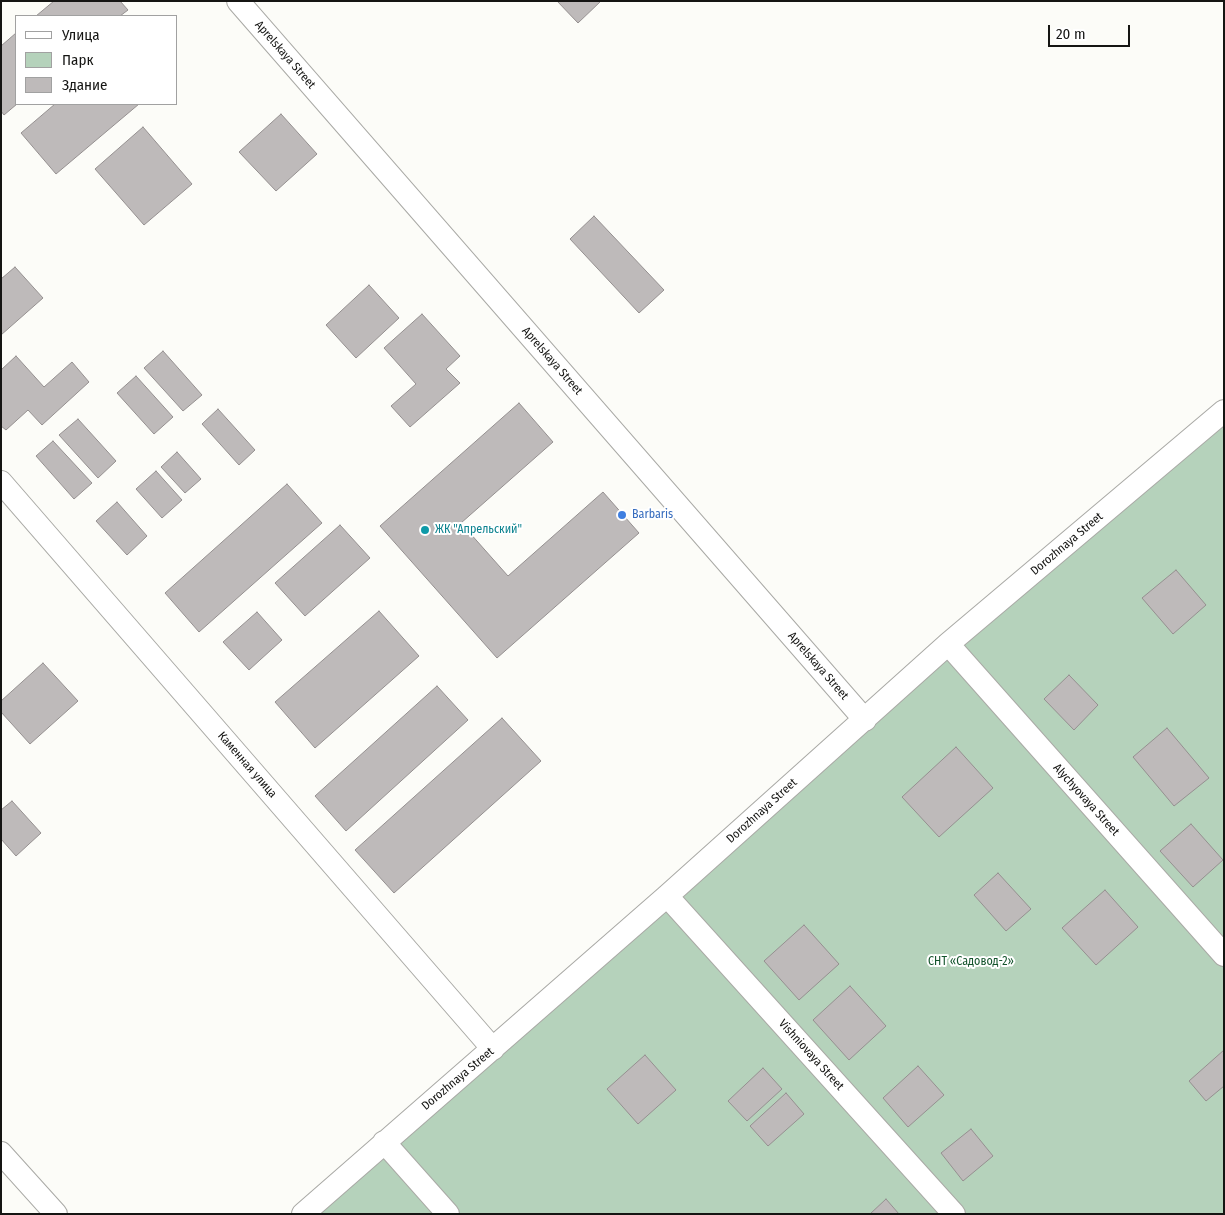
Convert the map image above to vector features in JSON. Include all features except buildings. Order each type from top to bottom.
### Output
[{"type":"street","name":"Aprelskaya Street","points":[[238,1],[866,720]]},
{"type":"street","name":"Dorozhnaya Street","points":[[302,1214],[667,896],[866,720],[948,644],[1224,411]]},
{"type":"street","name":"Каменная улица","points":[[1,482],[493,1049]]},
{"type":"street","name":"Alychyovaya Street","points":[[948,644],[1224,955]]},
{"type":"street","name":"Vishniovaya Street","points":[[667,896],[954,1214]]},
{"type":"street","points":[[384,1142],[448,1214]]},
{"type":"street","points":[[1,1153],[56,1214]]},
{"type":"green space","name":"СНТ «Садовод-2»","points":[[1224,411],[1224,1214],[303,1214]]},
{"type":"place","name":"Barbaris","points":[[622,515]]},
{"type":"place","name":"ЖК \"Апрельский\"","points":[[425,530]]}]
